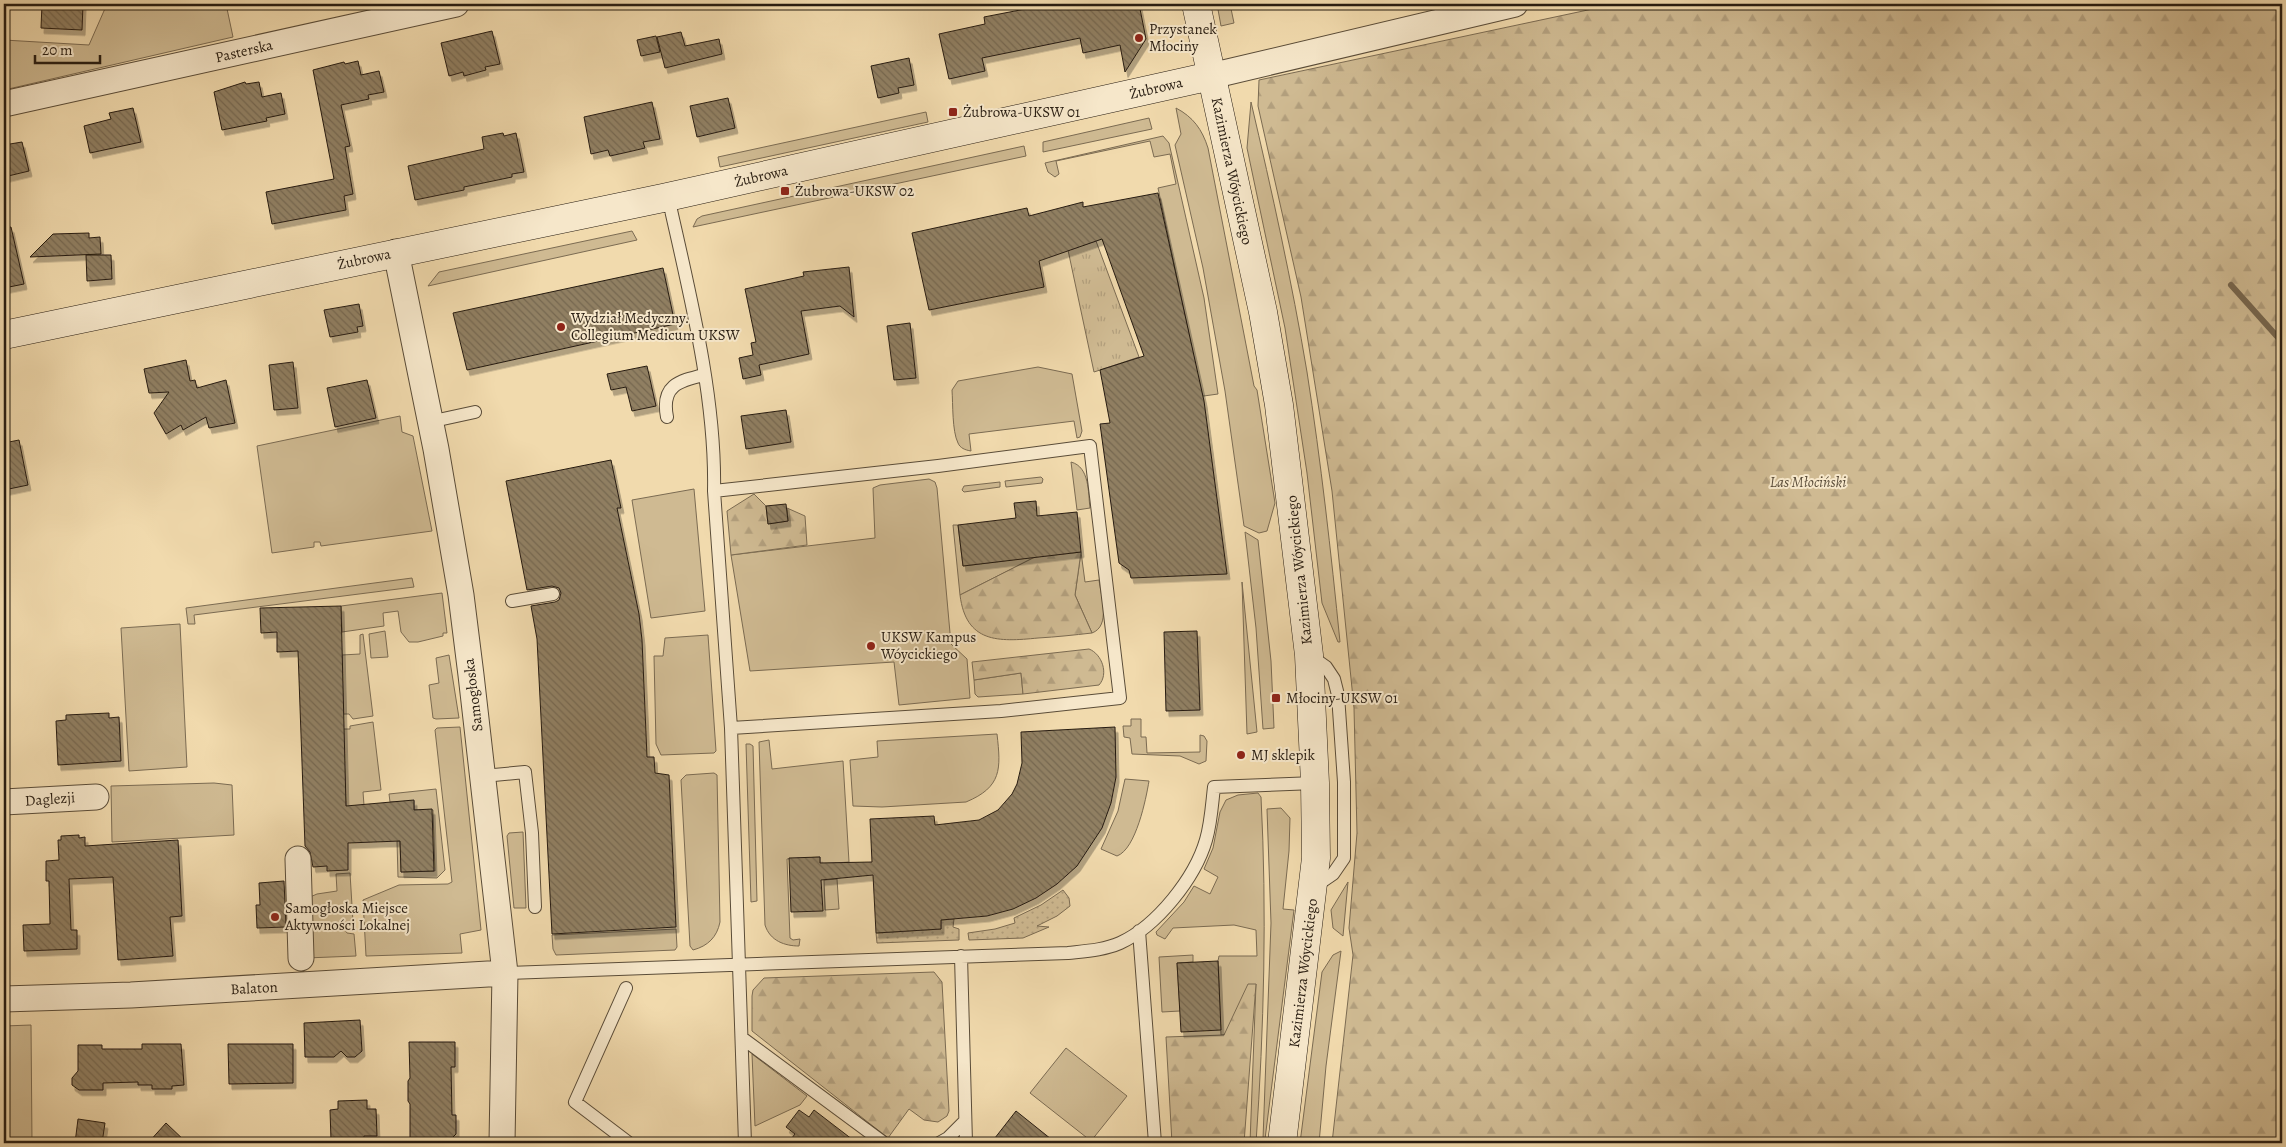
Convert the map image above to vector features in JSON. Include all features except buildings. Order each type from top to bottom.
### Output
[{"type":"street","name":"Pasterska","points":[[4,104],[456,4]]},
{"type":"street","name":"Kazimierza Wóycickiego","points":[[1196,4],[1262,312],[1279,404],[1309,655],[1317,832],[1314,888],[1282,1143]]},
{"type":"street","name":"Żubrowa","points":[[4,335],[663,198],[1211,76],[1515,4]]},
{"type":"street","name":"Samogłoska","points":[[396,252],[461,595],[483,776],[505,973],[502,1143]]},
{"type":"street","name":"Daglezji","points":[[4,802],[96,797]]},
{"type":"street","points":[[298,859],[301,958]]},
{"type":"street","name":"Balaton","points":[[4,998],[130,995],[505,973]]},
{"type":"lane","points":[[663,198],[671,210],[704,375],[713,459],[732,728],[745,1143]]},
{"type":"lane","points":[[667,417],[664,405],[670,389],[684,380],[704,375]]},
{"type":"lane","points":[[429,422],[475,412]]},
{"type":"lane","points":[[714,491],[938,466],[1090,446],[1120,698],[1001,711],[732,728]]},
{"type":"lane","points":[[512,600],[553,594]]},
{"type":"lane","points":[[1309,655],[1326,667],[1334,679],[1338,696],[1344,782],[1344,858],[1333,874],[1314,888]]},
{"type":"lane","points":[[483,776],[525,772],[532,833],[535,907]]},
{"type":"lane","points":[[505,973],[1090,951],[1122,942],[1139,931],[1169,904],[1194,868],[1206,839],[1214,787],[1315,783]]},
{"type":"lane","points":[[1139,931],[1155,1143]]},
{"type":"lane","points":[[961,956],[966,1143]]},
{"type":"lane","points":[[626,988],[575,1102],[629,1143]]},
{"type":"lane","points":[[742,1038],[884,1143]]},
{"type":"lane","points":[[939,1143],[948,1138],[966,1121]]},
{"type":"green space","points":[[107,4],[226,4],[233,37],[4,90],[4,40],[89,45]]},
{"type":"green space","points":[[1217,4],[1230,4],[1234,23],[1221,26]]},
{"type":"green space","name":"Las Młociński","points":[[1616,4],[2282,4],[2282,1143],[1332,1143],[1353,955],[1349,928],[1357,833],[1354,708],[1332,491],[1301,297],[1258,106],[1259,80]]},
{"type":"green space","points":[[1251,102],[1295,304],[1307,372],[1317,440],[1340,642],[1338,642],[1322,603],[1307,473],[1285,328],[1247,148]]},
{"type":"green space","points":[[1176,108],[1196,124],[1208,148],[1254,386],[1257,390],[1275,503],[1267,531],[1259,533],[1244,526],[1225,391],[1203,268],[1175,145],[1181,134]]},
{"type":"green space","points":[[926,112],[928,122],[720,167],[718,157]]},
{"type":"green space","points":[[1149,118],[1152,129],[1043,152],[1043,142]]},
{"type":"green space","points":[[1163,136],[1169,143],[1204,298],[1218,394],[1161,402],[1199,382],[1158,188],[1176,184],[1170,154],[1154,157],[1150,141],[1056,161],[1059,174],[1055,177],[1048,172],[1045,163]]},
{"type":"green space","points":[[1024,146],[1026,156],[693,227],[697,219],[702,216]]},
{"type":"green space","points":[[632,231],[637,240],[428,286],[439,272]]},
{"type":"green space","points":[[1096,241],[1139,357],[1094,372],[1068,250]]},
{"type":"green space","points":[[1038,367],[1072,374],[1082,431],[1080,437],[1077,438],[1074,421],[969,434],[971,451],[960,446],[955,432],[952,390],[958,381]]},
{"type":"green space","points":[[400,416],[402,432],[413,436],[432,531],[321,546],[320,542],[314,542],[314,547],[272,553],[257,446]]},
{"type":"green space","points":[[1071,462],[1082,469],[1085,475],[1090,508],[1077,510]]},
{"type":"green space","points":[[1041,477],[1043,479],[1042,483],[1006,487],[1005,481]]},
{"type":"green space","points":[[929,479],[935,482],[937,488],[951,644],[967,659],[970,698],[899,705],[894,662],[750,671],[731,555],[875,538],[873,488],[880,485]]},
{"type":"green space","points":[[1000,482],[1000,487],[964,492],[962,490],[964,486]]},
{"type":"green space","points":[[694,489],[705,611],[651,618],[632,500]]},
{"type":"green space","points":[[754,494],[766,506],[768,524],[788,521],[787,508],[805,516],[807,545],[731,555],[727,511]]},
{"type":"green space","points":[[953,525],[958,525],[963,566],[1035,557],[960,595]]},
{"type":"green space","points":[[1245,532],[1258,540],[1271,661],[1274,728],[1263,729],[1256,628]]},
{"type":"green space","points":[[1081,552],[1085,582],[1099,580],[1103,602],[1101,624],[1092,633],[1075,595]]},
{"type":"green space","points":[[1081,552],[1075,595],[1092,633],[1058,637],[997,639],[977,631],[969,623],[963,611],[960,595],[1035,557]]},
{"type":"green space","points":[[412,578],[414,587],[194,615],[195,624],[188,624],[186,608]]},
{"type":"green space","points":[[1242,582],[1257,732],[1247,734]]},
{"type":"green space","points":[[442,593],[447,633],[443,633],[443,636],[418,642],[409,642],[401,632],[398,611],[383,613],[384,626],[342,632],[341,606]]},
{"type":"green space","points":[[180,624],[187,767],[129,771],[121,628]]},
{"type":"green space","points":[[385,631],[388,657],[371,658],[369,634]]},
{"type":"green space","points":[[363,634],[373,716],[353,719],[349,714],[343,714],[342,655],[360,654],[360,635]]},
{"type":"green space","points":[[708,635],[716,751],[714,753],[661,755],[656,744],[654,656],[663,656],[665,638]]},
{"type":"green space","points":[[1089,649],[1097,655],[1103,665],[1102,681],[1099,685],[1023,694],[1021,673],[974,680],[972,662]]},
{"type":"green space","points":[[449,655],[459,718],[436,719],[433,718],[429,685],[439,683],[436,658]]},
{"type":"green space","points":[[1021,673],[1023,694],[978,697],[975,694],[974,680]]},
{"type":"green space","points":[[1131,719],[1141,719],[1141,737],[1146,737],[1147,753],[1200,752],[1200,735],[1204,736],[1207,741],[1206,761],[1199,764],[1180,756],[1132,754],[1130,738],[1124,737],[1123,726],[1131,726]]},
{"type":"green space","points":[[373,722],[381,790],[363,792],[364,805],[346,807],[343,729],[350,729],[350,726]]},
{"type":"green space","points":[[460,727],[481,930],[460,934],[462,953],[366,956],[363,900],[399,885],[448,884],[452,882],[435,730],[437,728]]},
{"type":"green space","points":[[997,734],[999,757],[993,783],[987,790],[966,802],[882,807],[853,806],[850,760],[878,757],[877,741]]},
{"type":"green space","points":[[769,740],[772,769],[843,761],[849,862],[820,864],[820,857],[787,859],[790,938],[793,940],[800,939],[799,946],[788,945],[774,939],[765,925],[759,742]]},
{"type":"green space","points":[[746,744],[753,746],[757,901],[751,902]]},
{"type":"green space","points":[[714,773],[717,775],[720,922],[717,932],[711,940],[693,950],[690,946],[681,780],[686,775]]},
{"type":"green space","points":[[1125,779],[1149,781],[1143,811],[1135,834],[1124,852],[1117,856],[1101,849],[1118,811]]},
{"type":"green space","points":[[214,783],[232,785],[234,835],[112,842],[111,786]]},
{"type":"green space","points":[[436,789],[445,870],[437,878],[398,877],[397,841],[400,841],[401,872],[435,871],[433,810],[414,810],[414,801],[390,802],[389,794]]},
{"type":"green space","points":[[1258,793],[1261,797],[1263,840],[1264,970],[1256,1143],[1250,1143],[1256,984],[1224,1035],[1221,1035],[1218,961],[1219,956],[1257,956],[1256,930],[1234,925],[1173,928],[1165,939],[1157,935],[1156,932],[1184,902],[1194,886],[1210,894],[1218,877],[1204,869],[1213,848],[1220,812],[1226,800],[1238,795]]},
{"type":"green space","points":[[1281,808],[1290,818],[1289,851],[1283,909],[1294,910],[1265,1139],[1263,1139],[1271,923],[1267,809]]},
{"type":"green space","points":[[523,832],[526,908],[514,908],[507,836],[509,833]]},
{"type":"green space","points":[[350,873],[353,922],[346,923],[344,929],[347,933],[354,934],[356,956],[306,958],[310,897],[337,891],[336,874]]},
{"type":"green space","points":[[837,879],[839,909],[825,910],[824,880]]},
{"type":"green space","points":[[1348,882],[1343,936],[1333,928],[1331,910]]},
{"type":"green space","points":[[1063,890],[1069,898],[1070,906],[1057,916],[1037,926],[1049,927],[1023,938],[969,940],[968,933],[995,929],[1015,923],[1014,918],[1041,905]]},
{"type":"green space","points":[[954,919],[953,927],[959,929],[959,940],[877,943],[876,933],[941,929],[941,920]]},
{"type":"green space","points":[[676,929],[677,947],[675,950],[556,955],[553,949],[552,935]]},
{"type":"green space","points":[[1341,951],[1326,1066],[1319,1143],[1300,1143],[1322,972],[1333,955]]},
{"type":"green space","points":[[1193,955],[1193,962],[1177,963],[1180,1011],[1162,1012],[1159,957]]},
{"type":"green space","points":[[934,972],[942,982],[949,1111],[947,1116],[938,1122],[924,1120],[909,1109],[888,1138],[752,1031],[753,990],[764,978]]},
{"type":"green space","points":[[1248,984],[1256,984],[1244,1143],[1172,1143],[1166,1037],[1224,1035]]},
{"type":"green space","points":[[31,1025],[32,1143],[4,1143],[4,1026]]},
{"type":"green space","points":[[1066,1048],[1127,1096],[1091,1141],[1030,1093]]},
{"type":"green space","points":[[752,1054],[807,1096],[800,1105],[755,1126]]},
{"type":"waterway","points":[[2231,285],[2282,342]]},
{"type":"place","name":"Przystanek Młociny","points":[[1139,38]]},
{"type":"place","name":"Żubrowa-UKSW 01","points":[[953,112]]},
{"type":"place","name":"Żubrowa-UKSW 02","points":[[785,191]]},
{"type":"place","name":"Wydział Medyczny. Collegium Medicum UKSW","points":[[561,327]]},
{"type":"place","name":"UKSW Kampus Wóycickiego","points":[[871,646]]},
{"type":"place","name":"Młociny-UKSW 01","points":[[1276,698]]},
{"type":"place","name":"MJ sklepik","points":[[1241,755]]},
{"type":"place","name":"Samogłoska Miejsce Aktywności Lokalnej","points":[[275,917]]}]
